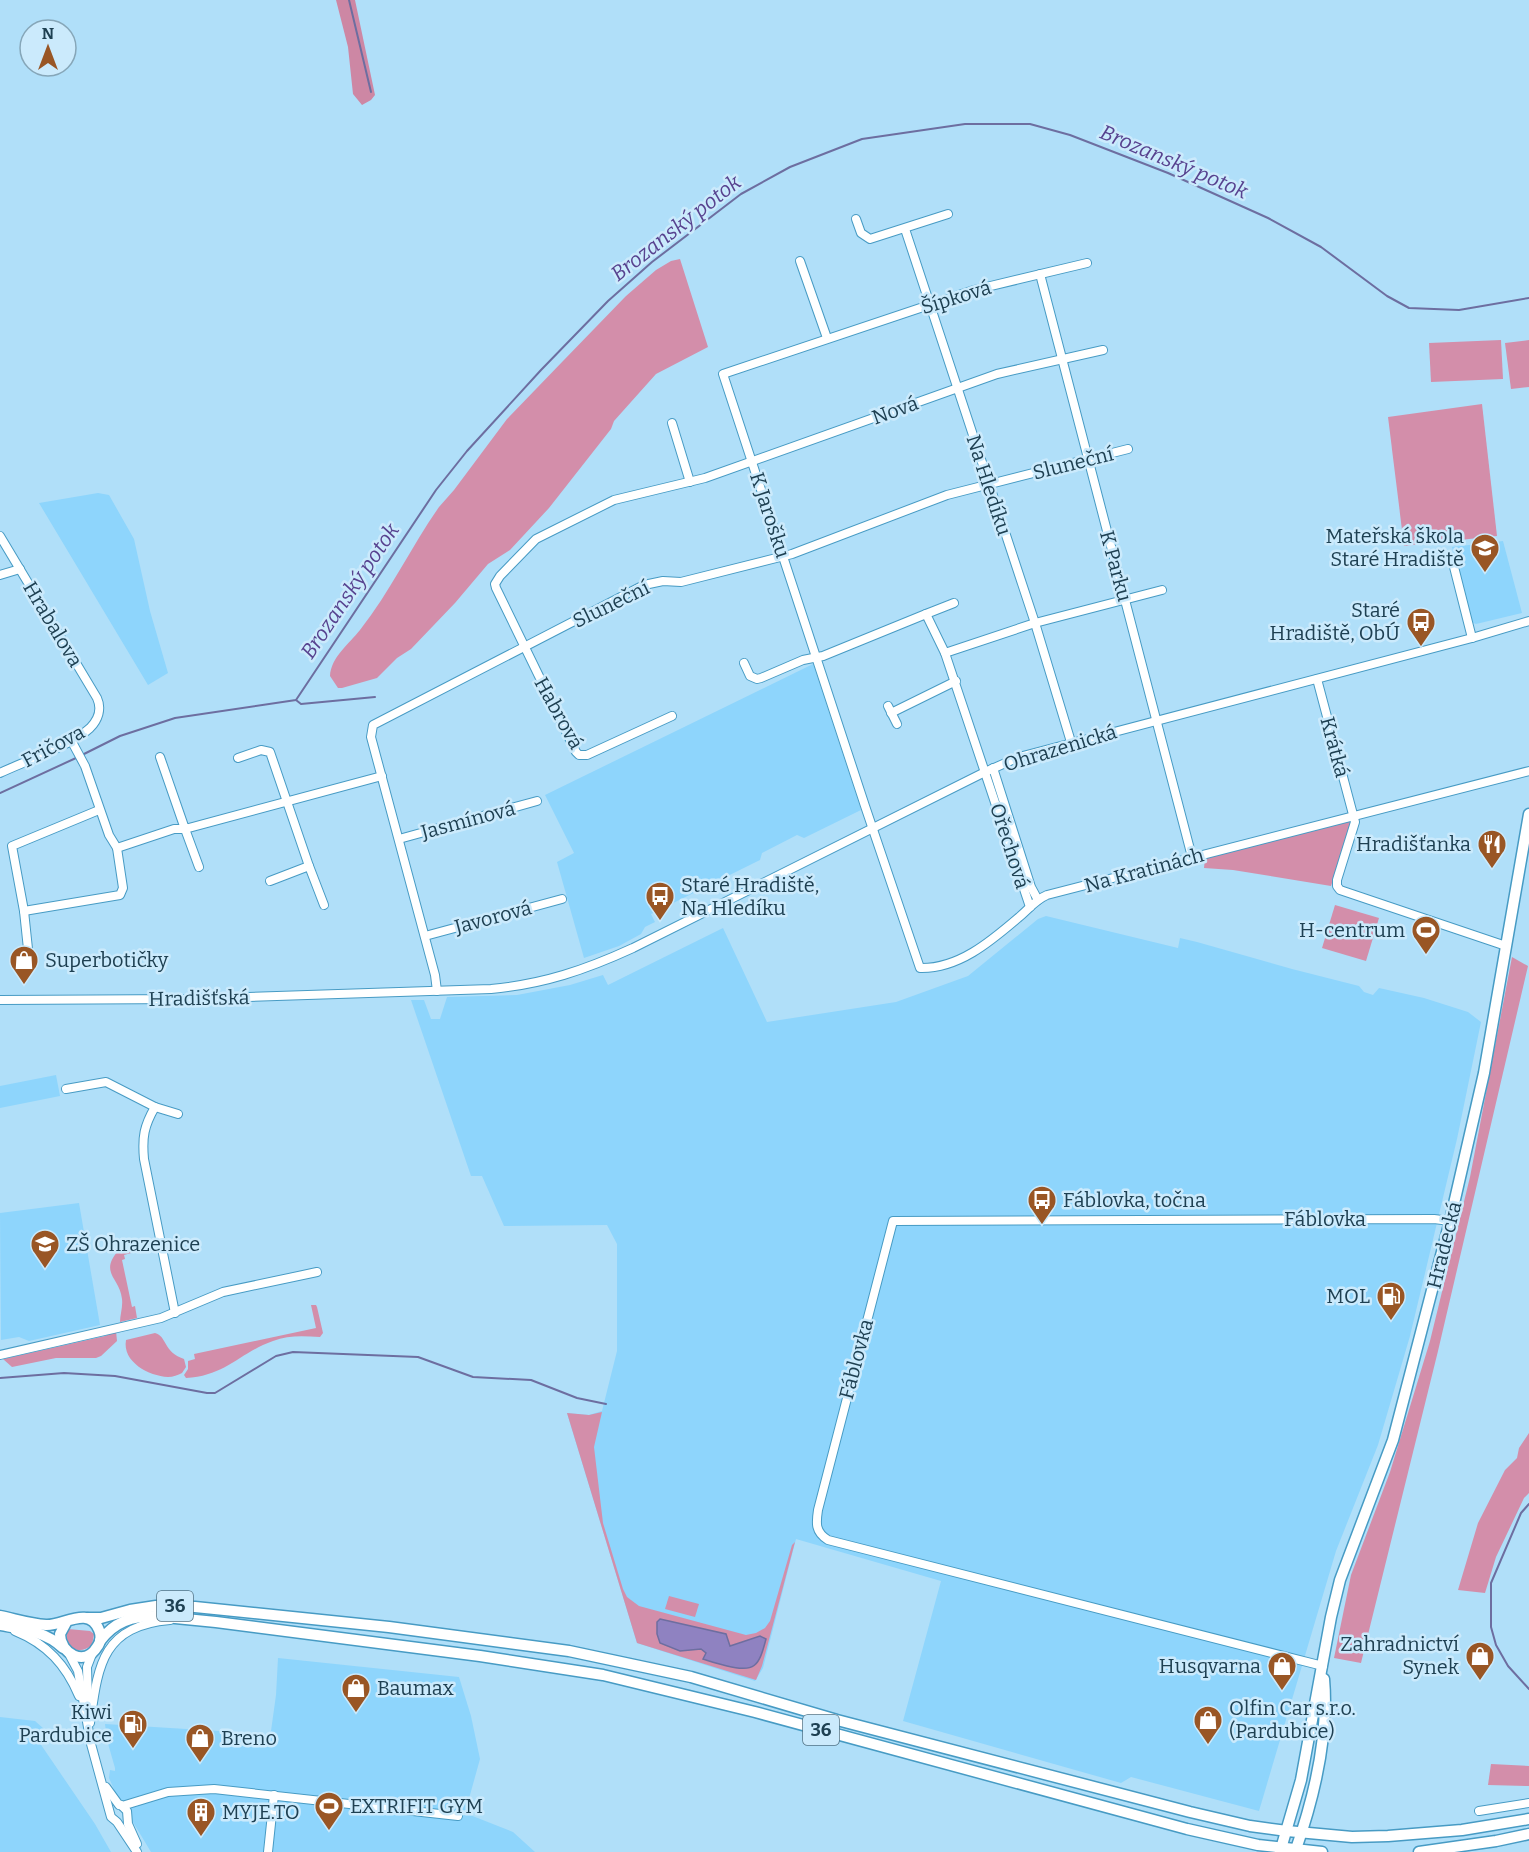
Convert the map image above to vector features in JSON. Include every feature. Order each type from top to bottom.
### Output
[{"type":"main road","name":"Hradecká","points":[[1281,1850],[1301,1780],[1340,1580],[1393,1440],[1450,1221],[1484,1073],[1529,814]]},
{"type":"main road","name":"36","points":[[0,1616],[48,1625],[79,1616],[101,1618],[149,1607],[195,1607],[472,1637],[587,1655],[691,1677],[847,1723],[1190,1812],[1250,1826],[1302,1833],[1352,1837],[1388,1836],[1462,1830],[1529,1819]]},
{"type":"main road","name":"36","points":[[92,1654],[100,1641],[115,1626],[132,1618],[154,1616],[524,1662],[647,1684],[1233,1840],[1281,1850],[1321,1852]]},
{"type":"main road","points":[[88,1618],[98,1627],[100,1641]]},
{"type":"main road","points":[[66,1651],[60,1634],[67,1621]]},
{"type":"main road","points":[[0,1625],[43,1634],[66,1651],[83,1657],[92,1654]]},
{"type":"main road","name":"Hradecká","points":[[1295,1851],[1310,1804],[1321,1750],[1326,1694],[1323,1666]]},
{"type":"main road","points":[[1419,1852],[1529,1834]]},
{"type":"main road","points":[[1233,1840],[1251,1852]]},
{"type":"street","points":[[856,219],[861,233],[870,240],[948,214]]},
{"type":"street","name":"Na Hledíku","points":[[905,229],[1035,623],[1071,742]]},
{"type":"street","points":[[800,261],[827,338]]},
{"type":"street","name":"Šípková","points":[[723,374],[974,290],[1087,263]]},
{"type":"street","name":"K Parku","points":[[1040,274],[1192,856]]},
{"type":"street","name":"Nová","points":[[524,647],[495,584],[531,544],[546,533],[614,500],[690,482],[997,374],[1103,350]]},
{"type":"street","name":"K Jarošku","points":[[723,374],[872,828]]},
{"type":"street","points":[[672,423],[690,482]]},
{"type":"street","name":"Sluneční","points":[[437,991],[425,936],[371,737],[373,725],[631,594],[644,585],[663,581],[681,582],[783,556],[947,495],[1128,449]]},
{"type":"street","name":"Hrabalova","points":[[0,536],[98,698],[99,712]]},
{"type":"street","points":[[1430,563],[1449,559],[1453,563],[1472,638]]},
{"type":"street","points":[[0,575],[20,569]]},
{"type":"street","points":[[945,653],[1035,623],[1162,590]]},
{"type":"street","points":[[744,663],[750,676],[757,679],[954,603]]},
{"type":"street","name":"Ořechová","points":[[926,614],[956,681],[1030,887],[1038,900]]},
{"type":"street","name":"Ohrazenická","points":[[437,991],[491,989],[534,984],[583,969],[633,948],[989,770],[1033,752],[1529,622]]},
{"type":"street","name":"Habrová","points":[[524,647],[579,755],[587,755],[672,716]]},
{"type":"street","name":"Krátká","points":[[1317,679],[1353,815]]},
{"type":"street","points":[[897,724],[890,710],[956,681]]},
{"type":"street","name":"Fričova","points":[[0,773],[71,740],[89,729],[99,712]]},
{"type":"street","points":[[24,911],[120,895],[123,888],[117,848],[99,810],[85,766],[71,740]]},
{"type":"street","points":[[238,758],[261,750],[270,752],[324,905]]},
{"type":"street","points":[[160,757],[199,867]]},
{"type":"street","name":"Ořechová","points":[[989,770],[1030,907]]},
{"type":"street","name":"Na Kratinách","points":[[872,828],[920,968],[960,961],[1017,919],[1038,900],[1047,896],[1192,856],[1529,771]]},
{"type":"street","points":[[117,848],[174,829],[185,829],[382,777]]},
{"type":"street","name":"Jasmínová","points":[[399,839],[537,801]]},
{"type":"street","points":[[28,949],[24,911],[12,846],[99,810]]},
{"type":"street","points":[[1353,815],[1354,827],[1337,880],[1338,888],[1506,946]]},
{"type":"street","points":[[270,880],[309,866]]},
{"type":"street","name":"Javorová","points":[[425,936],[562,898]]},
{"type":"street","name":"Hradišťská","points":[[0,1000],[186,999],[437,991]]},
{"type":"street","points":[[66,1089],[106,1082],[155,1107],[178,1114]]},
{"type":"street","points":[[155,1107],[144,1128],[144,1159],[175,1313]]},
{"type":"street","name":"Fáblovka","points":[[1323,1666],[822,1536],[817,1528],[818,1510],[893,1221],[1434,1219],[1450,1221]]},
{"type":"street","points":[[0,1355],[175,1313],[223,1292],[317,1272]]},
{"type":"street","points":[[89,1729],[98,1673],[112,1645],[124,1635],[146,1625],[185,1619]]},
{"type":"street","points":[[0,1625],[32,1640],[55,1656],[74,1685],[89,1729]]},
{"type":"street","points":[[66,1651],[78,1671],[99,1773],[112,1819],[117,1822],[139,1852]]},
{"type":"street","points":[[89,1729],[87,1667],[92,1654]]},
{"type":"street","points":[[99,1773],[121,1806],[127,1811],[128,1824],[139,1852]]},
{"type":"street","points":[[111,1811],[114,1807],[158,1795],[205,1789],[458,1816]]},
{"type":"street","points":[[117,1822],[124,1821],[138,1805],[158,1795]]},
{"type":"street","points":[[267,1852],[274,1795]]},
{"type":"street","points":[[1479,1811],[1529,1803]]},
{"type":"shaded area","points":[[336,0],[355,0],[375,95],[362,105],[353,94],[348,47]]},
{"type":"shaded area","points":[[680,259],[708,347],[656,374],[614,421],[611,429],[549,508],[510,550],[488,564],[411,649],[397,658],[377,678],[338,688],[330,676],[337,657],[371,615],[439,507],[507,419],[626,296],[656,270],[671,261]]},
{"type":"shaded area","points":[[1501,340],[1503,379],[1431,382],[1429,343]]},
{"type":"shaded area","points":[[1529,340],[1529,387],[1511,389],[1505,343]]},
{"type":"shaded area","points":[[1482,404],[1497,536],[1404,546],[1388,417]]},
{"type":"shaded area","points":[[98,493],[109,495],[134,539],[150,611],[168,673],[148,685],[39,503]]},
{"type":"shaded area","name":"Mateřská škola Staré Hradiště","points":[[1503,541],[1522,613],[1476,624],[1471,622],[1452,547]]},
{"type":"shaded area","points":[[813,664],[861,810],[804,838],[797,835],[762,853],[760,860],[651,914],[655,922],[645,927],[641,934],[619,946],[584,958],[557,862],[574,853],[545,795]]},
{"type":"shaded area","points":[[1350,820],[1353,822],[1331,886],[1233,870],[1204,868],[1205,858]]},
{"type":"shaded area","points":[[1335,905],[1379,918],[1366,961],[1322,948]]},
{"type":"shaded area","points":[[1046,916],[1178,948],[1180,938],[1197,942],[1359,986],[1364,992],[1373,995],[1379,988],[1424,998],[1468,1012],[1481,1022],[1457,1139],[1410,1336],[1378,1445],[1336,1551],[1259,1811],[1131,1777],[1121,1783],[903,1721],[941,1581],[796,1539],[763,1668],[755,1681],[637,1643],[567,1413],[589,1415],[602,1411],[617,1351],[617,1244],[607,1225],[504,1226],[482,1176],[471,1176],[411,1000],[424,1000],[431,1019],[440,1019],[447,997],[517,995],[570,985],[603,975],[608,985],[723,928],[767,1022],[896,1002],[968,976],[1038,919]]},
{"type":"shaded area","points":[[1512,957],[1528,966],[1438,1351],[1361,1663],[1334,1658],[1351,1575],[1390,1472],[1430,1341],[1470,1177]]},
{"type":"shaded area","points":[[56,1075],[60,1096],[0,1108],[0,1086]]},
{"type":"shaded area","name":"ZŠ Ohrazenice","points":[[79,1203],[100,1325],[29,1341],[19,1337],[1,1340],[0,1213]]},
{"type":"shaded area","points":[[127,1249],[131,1253],[124,1255],[125,1259],[122,1260],[132,1307],[135,1306],[137,1318],[120,1322],[122,1299],[110,1265],[118,1251]]},
{"type":"shaded area","points":[[311,1305],[317,1307],[323,1333],[320,1337],[296,1336],[279,1339],[261,1346],[212,1373],[186,1378],[184,1375],[188,1369],[188,1361],[195,1359],[194,1354],[316,1328]]},
{"type":"shaded area","points":[[116,1331],[117,1341],[96,1358],[56,1358],[12,1367],[3,1359],[105,1336]]},
{"type":"shaded area","points":[[155,1333],[162,1337],[172,1352],[184,1359],[186,1367],[182,1373],[168,1377],[153,1374],[138,1366],[128,1355],[126,1340]]},
{"type":"shaded area","points":[[602,1412],[594,1447],[603,1523],[623,1589],[627,1597],[639,1606],[746,1635],[756,1633],[765,1628],[770,1621],[792,1545],[795,1542],[762,1666],[756,1680],[637,1643],[567,1413],[589,1415]]},
{"type":"shaded area","points":[[1529,1433],[1529,1493],[1524,1498],[1496,1557],[1485,1593],[1458,1590],[1478,1523],[1505,1470],[1517,1458],[1519,1448]]},
{"type":"shaded area","points":[[669,1596],[699,1604],[695,1617],[665,1609]]},
{"type":"shaded area","points":[[660,1619],[726,1634],[730,1646],[760,1636],[766,1639],[761,1656],[754,1665],[744,1669],[736,1668],[703,1659],[706,1653],[701,1649],[680,1651],[660,1643],[657,1622]]},
{"type":"shaded area","points":[[68,1629],[90,1631],[94,1634],[92,1645],[81,1650],[72,1648],[67,1640]]},
{"type":"shaded area","points":[[278,1658],[459,1677],[471,1716],[480,1759],[465,1813],[513,1832],[535,1852],[151,1852],[116,1794],[109,1778],[110,1770],[115,1771],[115,1768],[105,1724],[267,1734],[271,1731]]},
{"type":"shaded area","points":[[0,1717],[35,1721],[44,1729],[35,1736],[95,1824],[111,1852],[0,1852]]},
{"type":"shaded area","points":[[1491,1764],[1529,1766],[1529,1786],[1488,1785]]},
{"type":"waterway","points":[[349,0],[371,92]]},
{"type":"waterway","name":"Brozanský potok","points":[[82,755],[120,736],[175,718],[296,700],[436,490],[467,451],[608,301],[652,262],[741,194],[790,167],[862,139],[965,124],[1030,124],[1070,135],[1168,173],[1268,218],[1321,247],[1387,296],[1409,308],[1459,310],[1529,298]]},
{"type":"waterway","points":[[296,700],[301,704],[375,697]]},
{"type":"waterway","name":"Brozanský potok","points":[[0,793],[76,758]]},
{"type":"waterway","points":[[0,1378],[64,1373],[115,1376],[215,1393],[276,1356],[293,1352],[418,1357],[473,1377],[531,1380],[577,1398],[606,1404]]},
{"type":"waterway","points":[[1529,1504],[1521,1513],[1491,1583],[1491,1627],[1496,1645],[1508,1666],[1529,1689]]},
{"type":"place","name":"Mateřská škola Staré Hradiště","points":[[1485,574]]},
{"type":"place","name":"Staré Hradiště, ObÚ","points":[[1421,648]]},
{"type":"place","name":"Hradišťanka","points":[[1492,870]]},
{"type":"place","name":"Staré Hradiště, Na Hledíku","points":[[660,922]]},
{"type":"place","name":"H-centrum","points":[[1426,956]]},
{"type":"place","name":"Superbotičky","points":[[24,986]]},
{"type":"place","name":"Fáblovka, točna","points":[[1042,1226]]},
{"type":"place","name":"ZŠ Ohrazenice","points":[[45,1270]]},
{"type":"place","name":"MOL","points":[[1391,1322]]},
{"type":"place","name":"Zahradnictví Synek","points":[[1480,1682]]},
{"type":"place","name":"Husqvarna","points":[[1282,1692]]},
{"type":"place","name":"Baumax","points":[[356,1714]]},
{"type":"place","name":"Olfin Car s.r.o. (Pardubice)","points":[[1208,1746]]},
{"type":"place","name":"Kiwi Pardubice","points":[[133,1750]]},
{"type":"place","name":"Breno","points":[[200,1764]]},
{"type":"place","name":"EXTRIFIT GYM","points":[[329,1832]]},
{"type":"place","name":"MYJE.TO","points":[[201,1838]]}]
